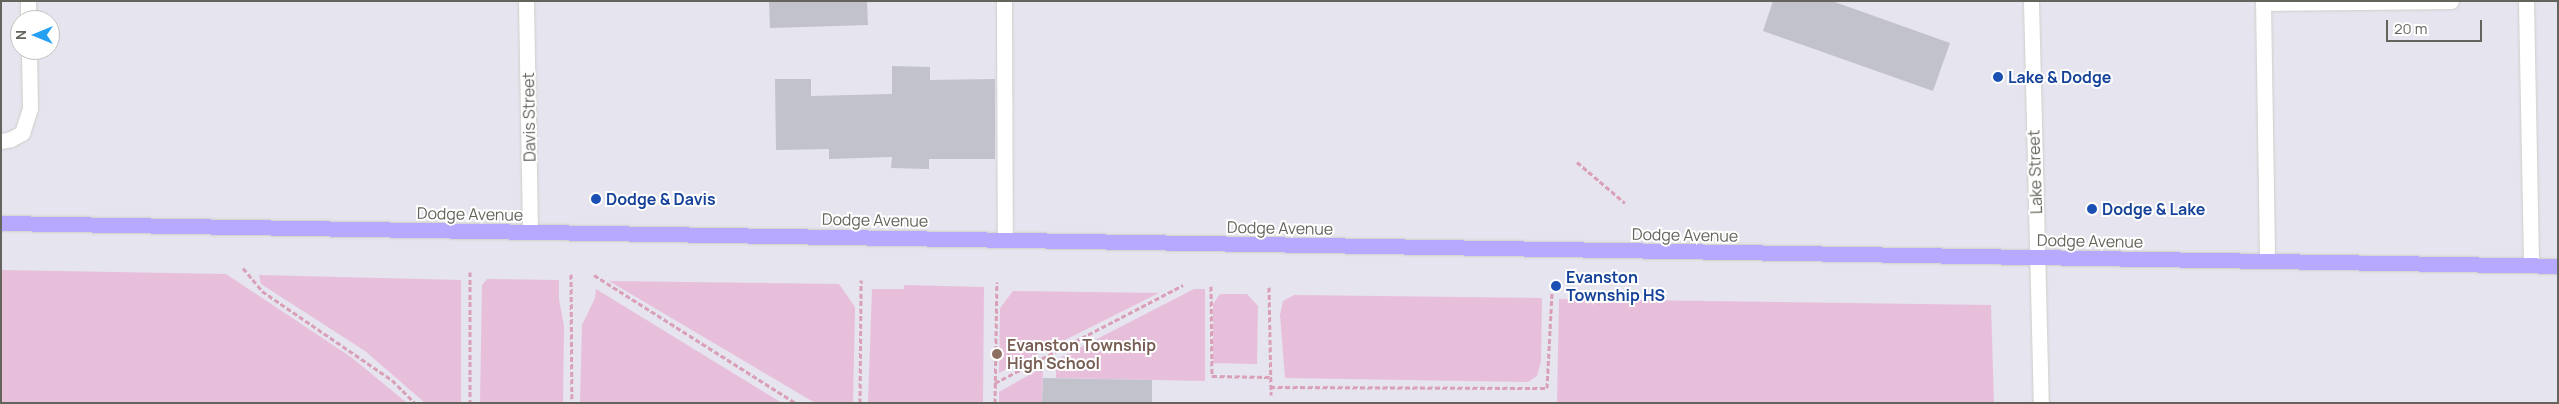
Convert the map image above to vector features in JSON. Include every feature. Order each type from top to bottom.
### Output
[{"type":"main road","name":"Dodge Avenue","points":[[1,223],[2558,266]]},
{"type":"street","name":"Davis Street","points":[[526,1],[530,232]]},
{"type":"street","points":[[1004,1],[1005,240]]},
{"type":"street","name":"Lake Street","points":[[2031,1],[2041,403]]},
{"type":"street","points":[[2267,261],[2263,2],[2451,1]]},
{"type":"street","points":[[2526,1],[2531,265]]},
{"type":"street","points":[[1,141],[11,139],[22,132],[30,108],[29,60]]},
{"type":"path","points":[[1577,162],[1625,204]]},
{"type":"path","points":[[243,268],[262,292],[392,380],[415,403]]},
{"type":"path","points":[[470,272],[470,403]]},
{"type":"path","points":[[571,274],[572,403]]},
{"type":"path","points":[[594,275],[796,403]]},
{"type":"path","points":[[860,403],[861,280]]},
{"type":"path","points":[[995,403],[997,282]]},
{"type":"path","points":[[995,383],[1183,285]]},
{"type":"path","points":[[1211,286],[1212,376],[1270,377]]},
{"type":"path","points":[[1269,287],[1271,395]]},
{"type":"path","points":[[1270,387],[1547,388],[1552,292]]},
{"type":"shaded area","points":[[1,270],[226,274],[351,357],[407,403],[1,403]]},
{"type":"shaded area","points":[[259,275],[461,280],[461,403],[425,403],[365,351],[261,284]]},
{"type":"shaded area","points":[[487,279],[559,280],[559,299],[564,326],[563,403],[480,403],[482,285]]},
{"type":"shaded area","points":[[609,281],[839,284],[855,307],[853,403],[815,403]]},
{"type":"shaded area","points":[[904,285],[984,287],[983,403],[868,403],[872,289],[904,289]]},
{"type":"shaded area","points":[[596,289],[782,403],[580,403],[582,325],[595,298]]},
{"type":"shaded area","points":[[1194,289],[1205,289],[1205,381],[1056,378],[1056,360]]},
{"type":"shaded area","points":[[1013,291],[1159,293],[999,373],[1000,308]]},
{"type":"shaded area","points":[[1220,294],[1247,294],[1258,306],[1257,364],[1213,363],[1213,304]]},
{"type":"shaded area","points":[[1294,295],[1542,298],[1541,361],[1537,376],[1528,382],[1285,378],[1280,315],[1283,301]]},
{"type":"shaded area","points":[[1559,299],[1991,305],[1994,403],[1557,403]]},
{"type":"shaded area","points":[[1043,367],[1042,403],[999,403],[999,392]]},
{"type":"building","points":[[769,1],[867,1],[868,25],[770,28]]},
{"type":"building","points":[[1773,1],[1832,1],[1950,43],[1933,91],[1763,31]]},
{"type":"building","points":[[892,66],[930,67],[930,80],[995,79],[995,159],[929,159],[929,169],[891,168],[892,157],[829,159],[829,149],[776,150],[775,79],[811,79],[811,96],[892,94]]},
{"type":"building","points":[[1043,378],[1152,380],[1152,403],[1042,403]]},
{"type":"place","name":"Lake & Dodge","points":[[1998,77]]},
{"type":"place","name":"Dodge & Davis","points":[[596,199]]},
{"type":"place","name":"Dodge & Lake","points":[[2092,209]]},
{"type":"place","name":"Evanston Township HS","points":[[1556,286]]},
{"type":"place","name":"Evanston Township High School","points":[[997,354]]}]
